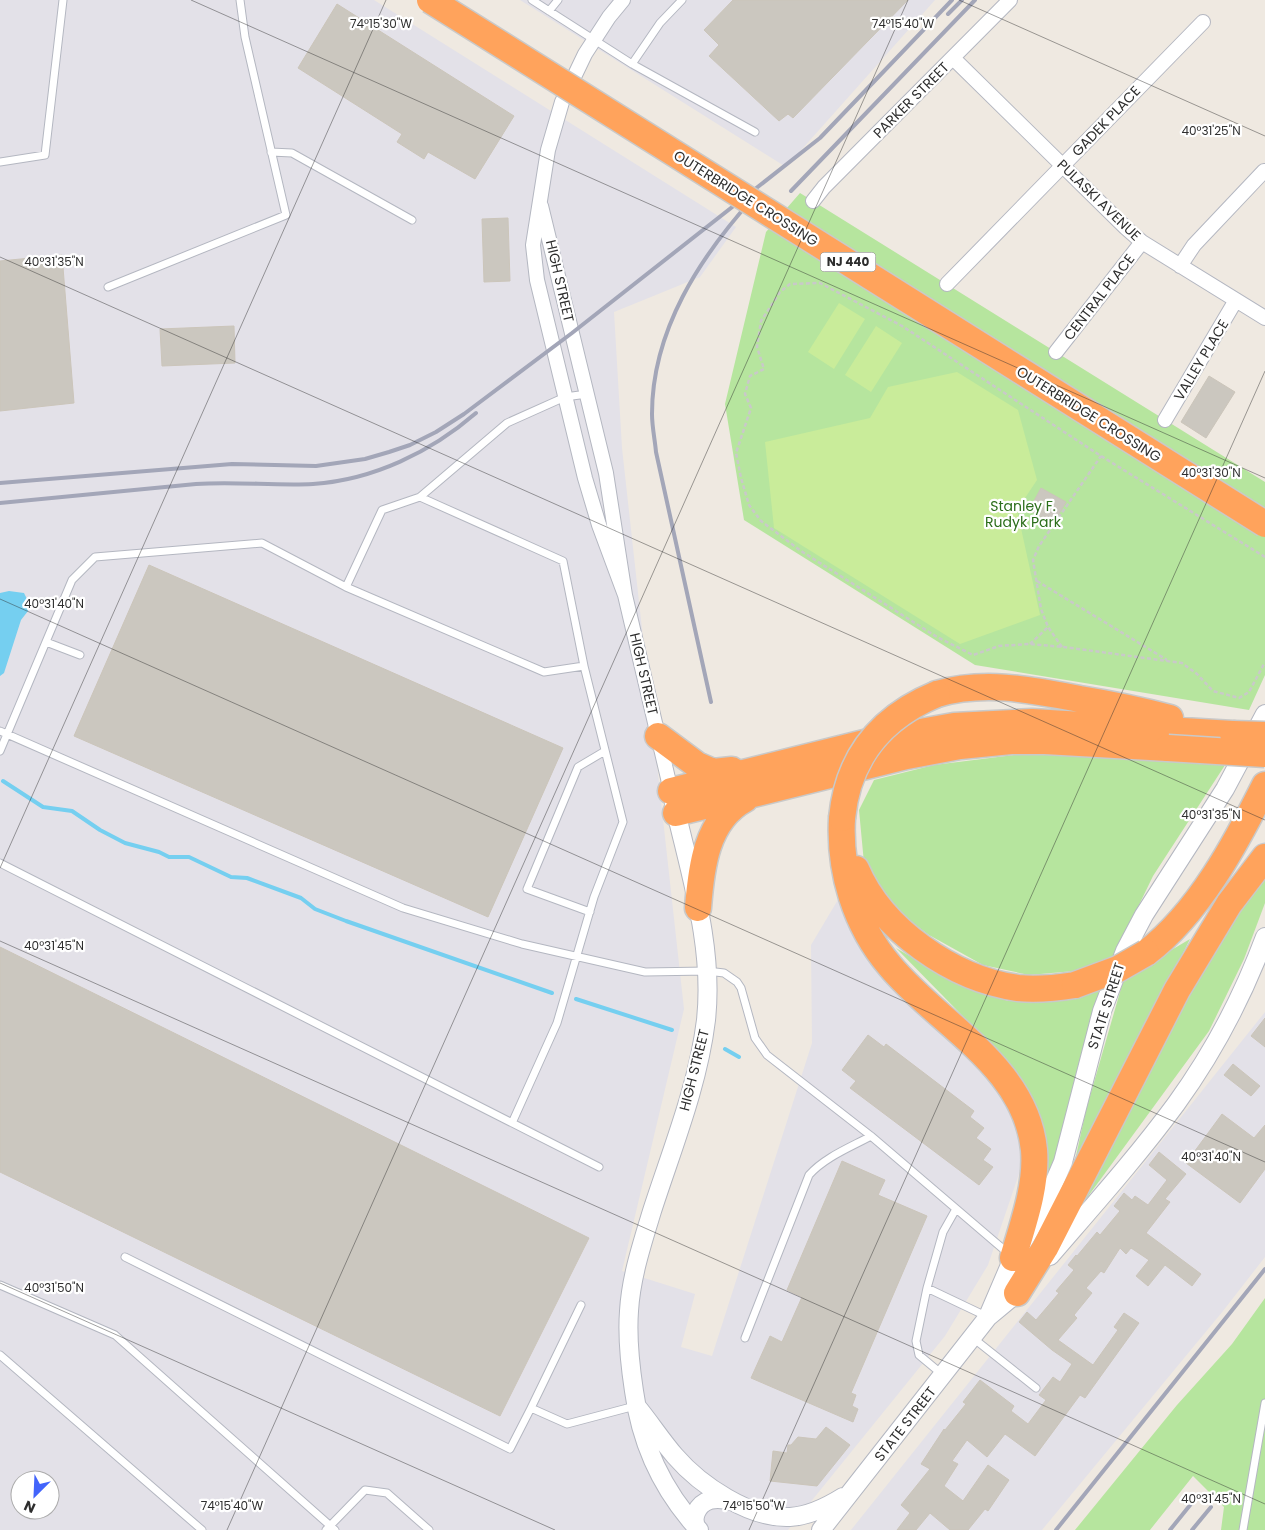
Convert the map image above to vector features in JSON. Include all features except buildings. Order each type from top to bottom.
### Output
[{"type":"highway","name":"OUTERBRIDGE CROSSING","points":[[430,0],[1265,524]]},
{"type":"highway","name":"OUTERBRIDGE CROSSING","points":[[460,0],[1265,505]]},
{"type":"highway","points":[[1013,1258],[1034,1174],[1034,1151],[1027,1118],[1017,1096],[1001,1074],[972,1044],[898,975],[876,947],[864,926],[850,892],[843,857],[842,818],[848,786],[857,764],[870,742],[896,716],[937,694],[973,687],[1010,687],[1133,709],[1168,732],[1265,754]]},
{"type":"highway","points":[[674,802],[754,783],[976,744],[1168,732],[1265,735]]},
{"type":"highway","points":[[658,736],[696,765],[713,772],[754,783]]},
{"type":"highway","points":[[698,908],[705,858],[716,826],[754,783]]},
{"type":"highway","points":[[842,818],[850,856],[867,891],[888,918],[915,942],[951,964],[976,976],[998,983],[1032,989],[1075,985],[1118,969],[1146,953],[1172,930],[1200,895],[1225,857],[1265,785]]},
{"type":"highway","points":[[1017,1293],[1045,1248],[1177,990],[1229,904],[1265,857]]},
{"type":"street","name":"HIGH STREET","points":[[623,0],[594,39],[573,75],[556,118],[545,166],[541,202],[534,234],[534,268],[585,478],[599,525],[626,594]]},
{"type":"street","name":"PARKER STREET","points":[[813,201],[824,187],[1010,0]]},
{"type":"street","name":"GADEK PLACE","points":[[946,284],[1203,22]]},
{"type":"street","name":"PULASKI AVENUE","points":[[953,58],[1142,242],[1265,318]]},
{"type":"street","points":[[1180,266],[1194,245],[1264,171]]},
{"type":"street","name":"HIGH STREET","points":[[541,202],[611,497],[626,594],[705,942],[708,971],[706,1020],[696,1071],[644,1238],[632,1286],[628,1337],[636,1406],[645,1442],[659,1474],[672,1496],[698,1528]]},
{"type":"street","name":"CENTRAL PLACE","points":[[1056,352],[1142,242]]},
{"type":"street","name":"VALLEY PLACE","points":[[1165,420],[1236,300]]},
{"type":"street","name":"STATE STREET","points":[[988,1317],[1013,1258],[1044,1206],[1062,1162],[1102,1011],[1127,945],[1149,906],[1225,789],[1265,714]]},
{"type":"street","name":"STATE STREET","points":[[821,1530],[988,1317],[1017,1293],[1124,1169],[1187,1087],[1239,999],[1265,937]]},
{"type":"street","points":[[636,1406],[668,1449],[684,1466],[718,1492],[738,1504]]},
{"type":"street","points":[[698,1528],[694,1519],[698,1508],[708,1500],[720,1499],[773,1516],[798,1516],[824,1507],[855,1488]]},
{"type":"lane","points":[[0,162],[45,155],[63,0]]},
{"type":"lane","points":[[108,287],[286,215],[245,37],[240,0]]},
{"type":"lane","points":[[532,0],[632,64],[755,132]]},
{"type":"lane","points":[[549,11],[558,0]]},
{"type":"lane","points":[[632,64],[660,24],[682,0]]},
{"type":"lane","points":[[271,152],[292,153],[412,220]]},
{"type":"lane","points":[[346,587],[382,510],[420,497],[506,423],[565,397],[587,394]]},
{"type":"lane","points":[[420,497],[564,562],[584,666],[623,822],[590,912],[557,1023],[512,1123]]},
{"type":"lane","points":[[0,751],[4,733],[72,580],[95,557],[262,543],[346,587],[544,672],[584,666]]},
{"type":"lane","points":[[46,642],[80,656]]},
{"type":"lane","points":[[4,733],[403,908],[522,944],[645,972],[708,971],[724,973],[737,982],[744,995],[755,1038],[767,1055],[871,1136],[1013,1258]]},
{"type":"lane","points":[[590,912],[527,889],[578,767],[605,751]]},
{"type":"lane","points":[[0,863],[599,1167]]},
{"type":"lane","points":[[745,1338],[810,1175],[820,1165],[871,1136]]},
{"type":"lane","points":[[943,1375],[919,1355],[916,1341],[927,1288],[943,1232],[956,1209]]},
{"type":"lane","points":[[125,1257],[510,1449],[581,1305]]},
{"type":"lane","points":[[0,1285],[114,1335],[330,1529],[365,1490],[387,1493],[429,1530]]},
{"type":"lane","points":[[927,1288],[988,1317]]},
{"type":"lane","points":[[972,1337],[1036,1388]]},
{"type":"lane","points":[[0,1355],[202,1530]]},
{"type":"lane","points":[[1243,1530],[1265,1402]]},
{"type":"lane","points":[[531,1408],[566,1424],[636,1406]]},
{"type":"path","points":[[1265,558],[1101,456],[902,326],[820,282],[790,284],[780,292],[761,321],[757,347],[764,369],[750,376],[745,394],[751,408],[736,453],[740,478],[749,505],[761,521],[801,551],[960,650],[973,656],[999,646],[1030,644],[1182,663],[1197,674],[1213,691],[1239,698],[1249,692],[1265,662]]},
{"type":"path","points":[[1062,647],[1048,627],[1042,609],[1032,560],[1039,546],[1101,456]]},
{"type":"path","points":[[1036,580],[1168,661]]},
{"type":"path","points":[[1030,644],[1048,627]]},
{"type":"shaded area","points":[[0,0],[374,0],[736,227],[700,277],[614,312],[622,448],[684,1009],[622,1271],[695,1294],[681,1347],[712,1356],[812,1043],[811,945],[842,893],[1007,1085],[1023,1162],[988,1265],[945,1336],[788,1530],[0,1530]]},
{"type":"shaded area","points":[[520,0],[935,0],[786,167]]},
{"type":"shaded area","points":[[1265,1012],[1265,1257],[1223,1311],[1042,1530],[851,1530]]},
{"type":"green space","name":"Stanley F. Rudyk Park","points":[[800,193],[1265,482],[1265,675],[1249,710],[975,665],[744,520],[725,404],[766,232]]},
{"type":"green space","points":[[839,303],[865,319],[834,369],[808,352]]},
{"type":"green space","points":[[876,326],[902,343],[871,392],[845,375]]},
{"type":"green space","points":[[957,372],[1018,410],[1037,480],[1017,510],[1040,615],[960,644],[774,528],[765,442],[870,418],[888,387]]},
{"type":"green space","points":[[1022,754],[1227,762],[1153,876],[1111,963],[1074,971],[1029,975],[983,965],[929,935],[893,908],[864,863],[859,810],[874,780],[934,765]]},
{"type":"green space","points":[[1265,880],[1265,903],[1244,959],[1209,1031],[1081,1206],[1161,1046],[1227,926]]},
{"type":"green space","points":[[1190,939],[1071,1179],[1086,1110],[1124,978]]},
{"type":"green space","points":[[896,948],[950,980],[1008,1001],[1059,1001],[1099,991],[1060,1149],[1046,1180],[1034,1102],[993,1047]]},
{"type":"green space","points":[[1265,1298],[1265,1530],[1221,1530],[1224,1507],[1193,1476],[1150,1530],[1075,1530],[1177,1405],[1232,1344]]},
{"type":"water","points":[[9,591],[24,593],[29,603],[28,611],[21,620],[4,673],[0,676],[0,593]]},
{"type":"waterway","points":[[3,781],[43,807],[72,811],[100,830],[125,843],[159,852],[169,857],[189,857],[231,877],[247,878],[301,898],[315,909],[346,921],[552,993]]},
{"type":"waterway","points":[[576,999],[672,1030]]},
{"type":"waterway","points":[[725,1049],[739,1057]]},
{"type":"railway","points":[[0,483],[232,464],[316,466],[365,459],[410,445],[436,432],[464,414],[572,333],[820,138],[952,0]]},
{"type":"railway","points":[[948,14],[962,0]]},
{"type":"railway","points":[[791,191],[975,0]]},
{"type":"railway","points":[[711,702],[656,452],[652,424],[654,383],[660,353],[670,324],[683,296],[715,244],[754,197]]},
{"type":"railway","points":[[0,503],[196,484],[313,484],[357,477],[400,462],[420,452],[459,427],[476,413]]},
{"type":"railway","points":[[1056,1530],[1265,1269]]},
{"type":"railway","points":[[1170,1530],[1199,1494]]},
{"type":"railway","points":[[1192,1530],[1211,1507]]}]
